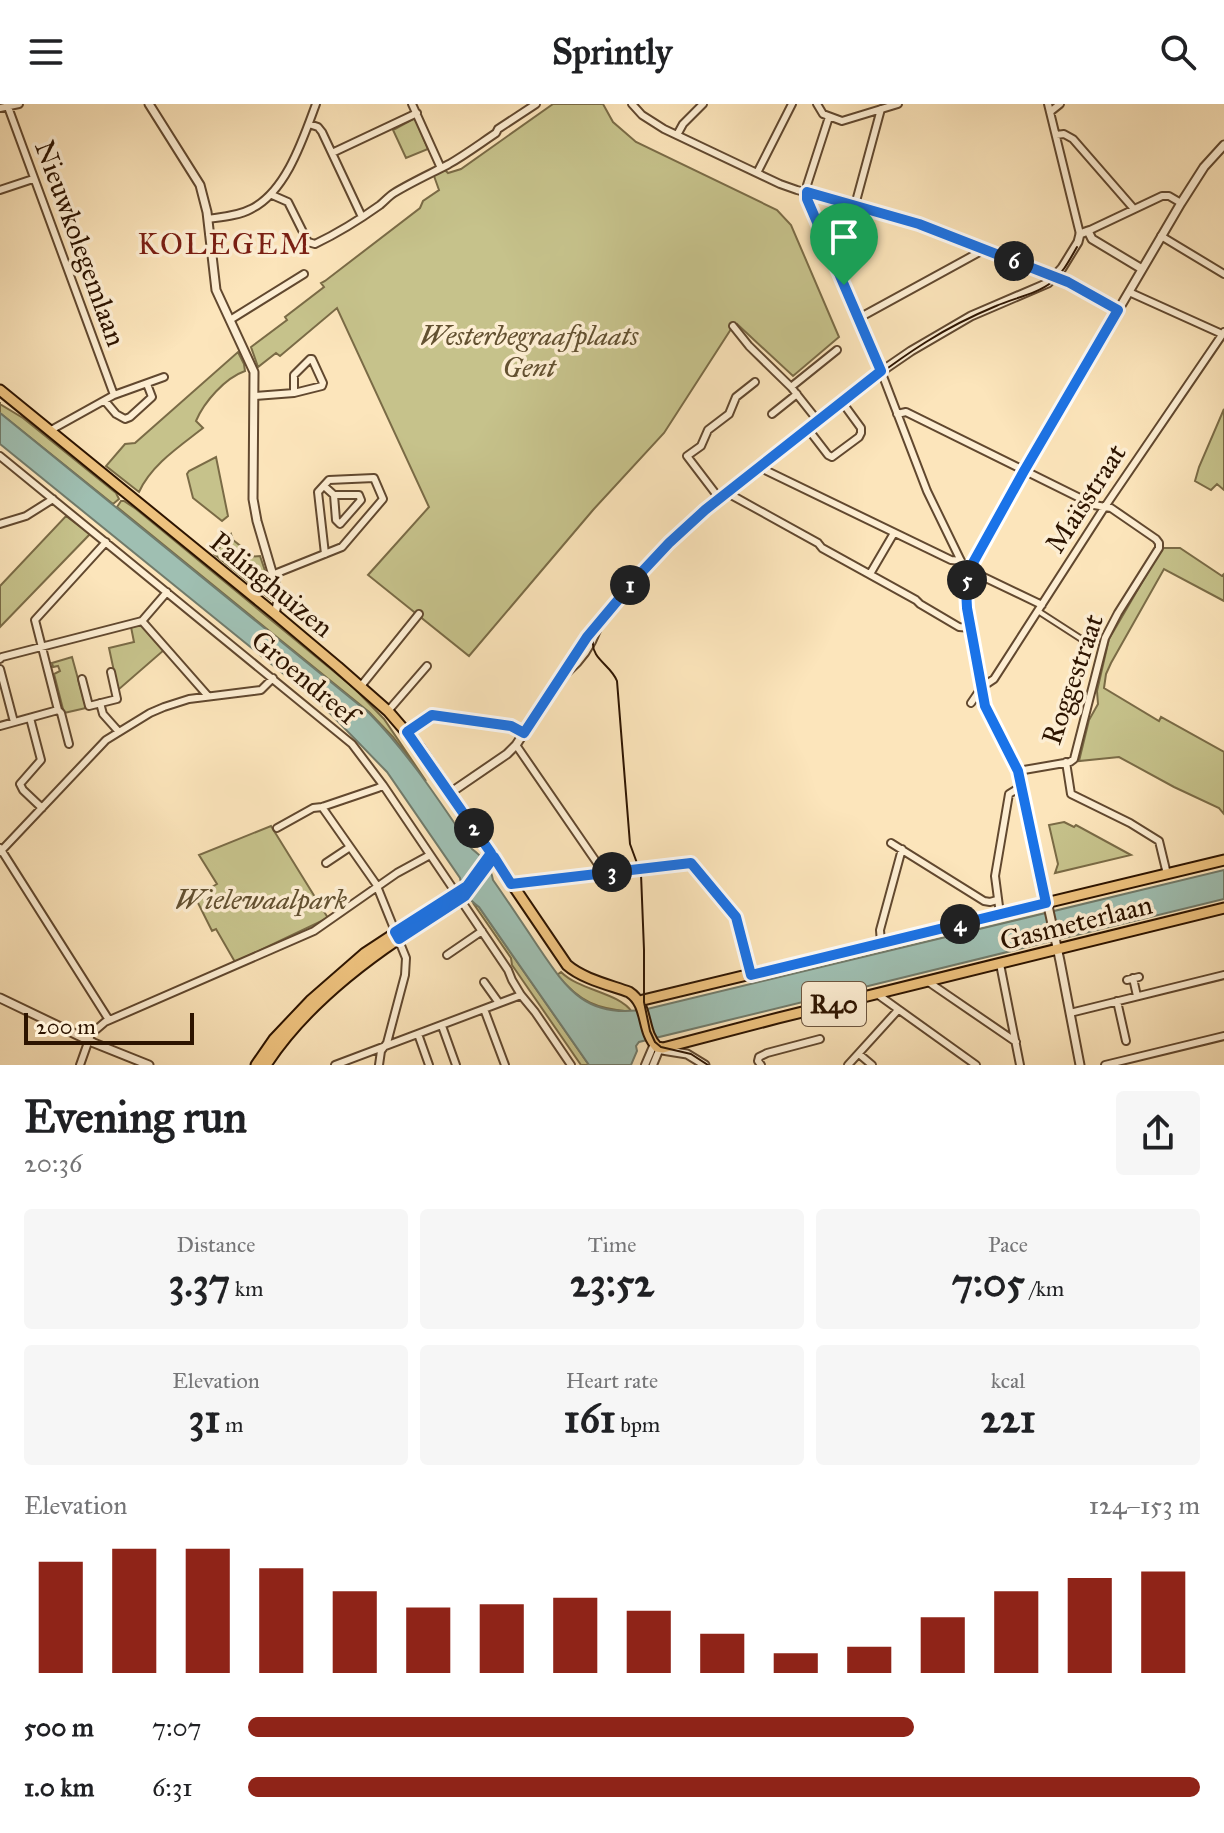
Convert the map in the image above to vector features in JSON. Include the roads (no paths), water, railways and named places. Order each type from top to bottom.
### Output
[{"type":"main road","name":"Palinghuizen","points":[[0,390],[275,614],[388,711],[407,732],[490,858],[571,969],[629,992],[640,1004]]},
{"type":"main road","points":[[256,1065],[274,1039],[310,1001],[365,953],[461,895],[490,858]]},
{"type":"main road","points":[[655,1045],[647,1033],[640,1004],[1000,914],[1047,907],[1224,860]]},
{"type":"main road","name":"Gasmeterlaan","points":[[655,1045],[1224,908]]},
{"type":"main road","points":[[266,1065],[315,1006],[397,935]]},
{"type":"street","points":[[4,107],[19,104]]},
{"type":"street","points":[[149,104],[200,185],[208,219],[216,290],[254,372],[253,499],[279,596],[275,614]]},
{"type":"street","points":[[208,219],[249,210],[272,195],[296,154],[316,104]]},
{"type":"street","points":[[412,104],[440,166]]},
{"type":"street","points":[[272,195],[288,202],[308,242],[314,244],[341,232],[393,193],[475,148],[536,104]]},
{"type":"street","points":[[632,104],[646,119],[780,184],[912,221],[1056,277],[1118,310]]},
{"type":"street","points":[[677,135],[683,124],[703,104]]},
{"type":"street","points":[[757,173],[792,104]]},
{"type":"street","points":[[817,104],[823,114],[842,121],[898,104]]},
{"type":"street","points":[[1060,104],[1049,108],[1079,225],[1092,239],[1142,269]]},
{"type":"street","name":"Nieuwkolegemlaan","points":[[4,107],[114,395]]},
{"type":"street","points":[[855,205],[881,109]]},
{"type":"street","points":[[332,153],[417,113]]},
{"type":"street","points":[[829,117],[807,185],[807,199],[881,371],[927,491],[961,561],[969,570],[1040,608],[1086,642]]},
{"type":"street","points":[[309,124],[322,132],[362,217]]},
{"type":"street","points":[[1056,135],[1067,135],[1073,139],[1134,209]]},
{"type":"street","points":[[1080,1065],[1022,786],[1018,771],[985,706],[966,597],[969,570],[1161,236],[1204,167],[1224,145]]},
{"type":"street","points":[[0,190],[33,179]]},
{"type":"street","points":[[450,793],[516,745],[579,648],[654,559],[719,498],[881,371],[942,331],[989,307],[1039,288],[1056,277],[1084,233],[1162,196],[1169,196],[1181,203]]},
{"type":"street","points":[[1161,236],[1224,274]]},
{"type":"street","points":[[859,318],[985,249]]},
{"type":"street","points":[[230,320],[304,274]]},
{"type":"street","points":[[1129,292],[1223,333]]},
{"type":"street","points":[[733,326],[791,387],[818,421]]},
{"type":"street","name":"Maïsstraat","points":[[971,703],[982,687],[994,679],[1104,508],[1223,333]]},
{"type":"street","points":[[791,387],[837,350]]},
{"type":"street","points":[[255,396],[294,393],[322,386],[312,359],[294,375],[294,393]]},
{"type":"street","points":[[51,430],[114,395],[164,377]]},
{"type":"street","points":[[719,498],[687,456],[701,446],[708,430],[729,414],[736,397],[755,382]]},
{"type":"street","points":[[105,401],[116,414],[125,419],[130,417],[152,397],[147,384]]},
{"type":"street","points":[[772,414],[797,394]]},
{"type":"street","points":[[808,429],[832,457],[859,437],[861,428],[842,402]]},
{"type":"street","points":[[897,414],[906,412],[1104,508]]},
{"type":"street","name":"Groendreef","points":[[0,456],[352,744],[461,895],[521,995],[571,1065]]},
{"type":"street","points":[[762,465],[767,471],[894,533],[951,560],[961,561]]},
{"type":"street","points":[[272,575],[325,554],[342,547],[383,499],[374,478],[329,480],[318,492],[325,554]]},
{"type":"street","points":[[324,486],[334,495],[359,495],[361,500],[340,524],[336,520],[334,495]]},
{"type":"street","points":[[728,491],[959,627],[971,628]]},
{"type":"street","points":[[0,524],[26,516],[53,499]]},
{"type":"street","name":"Roggestraat","points":[[1018,771],[1074,759],[1101,650],[1110,627],[1159,545],[1156,539],[1116,511],[1104,508]]},
{"type":"street","points":[[870,574],[894,533]]},
{"type":"street","points":[[69,744],[35,620],[106,542]]},
{"type":"street","points":[[0,659],[142,621],[167,592]]},
{"type":"street","points":[[361,686],[419,614]]},
{"type":"street","points":[[142,621],[208,696]]},
{"type":"street","points":[[388,711],[427,666]]},
{"type":"street","points":[[0,669],[14,722]]},
{"type":"street","points":[[82,679],[89,706],[117,699],[111,672]]},
{"type":"street","points":[[109,1020],[1,850],[106,740],[164,707],[189,699],[261,690],[273,678]]},
{"type":"street","points":[[100,703],[103,714],[119,732]]},
{"type":"street","points":[[0,726],[58,710]]},
{"type":"street","points":[[407,732],[432,715],[511,726],[524,733]]},
{"type":"street","points":[[30,718],[41,760],[20,784],[42,808]]},
{"type":"street","points":[[516,745],[604,873]]},
{"type":"street","points":[[1066,762],[1071,794],[1154,836],[1159,841],[1167,874]]},
{"type":"street","points":[[277,828],[313,808],[383,785]]},
{"type":"street","points":[[1000,914],[995,876],[1009,794],[1022,786]]},
{"type":"street","points":[[322,807],[377,888],[407,966],[379,1065]]},
{"type":"street","points":[[891,843],[984,901],[997,900]]},
{"type":"street","points":[[326,863],[350,847]]},
{"type":"street","points":[[881,943],[880,930],[902,849]]},
{"type":"street","points":[[80,1065],[95,1029],[109,1020],[314,931],[397,873],[430,855]]},
{"type":"street","points":[[511,884],[691,863],[736,917],[751,975]]},
{"type":"street","points":[[447,955],[482,931]]},
{"type":"street","points":[[1000,964],[1020,1065]]},
{"type":"street","points":[[1070,1013],[1224,975]]},
{"type":"street","points":[[1133,978],[1137,996]]},
{"type":"street","points":[[927,981],[1016,1042]]},
{"type":"street","points":[[484,982],[499,1003]]},
{"type":"street","points":[[877,994],[976,1065]]},
{"type":"street","points":[[335,1065],[521,995]]},
{"type":"street","points":[[0,998],[88,1041],[149,1065]]},
{"type":"street","points":[[1117,1001],[1126,1041]]},
{"type":"street","points":[[484,1009],[505,1065]]},
{"type":"street","points":[[848,1065],[898,1010]]},
{"type":"street","points":[[442,1026],[456,1065]]},
{"type":"street","points":[[418,1034],[429,1065]]},
{"type":"street","points":[[1105,1065],[1224,1036]]},
{"type":"street","points":[[761,1065],[759,1057],[767,1053],[820,1039]]},
{"type":"street","points":[[655,1045],[662,1050],[687,1054],[705,1065]]},
{"type":"street","points":[[645,1065],[655,1045]]},
{"type":"street","points":[[653,1065],[655,1045]]},
{"type":"street","points":[[859,1054],[872,1065]]},
{"type":"tram line","points":[[708,1065],[691,1054],[661,1047],[650,1031],[644,1002],[641,874],[630,844],[617,681],[595,653],[595,633],[654,561],[752,474],[926,342],[969,318],[1052,282],[1077,247]]},
{"type":"district","name":"KOLEGEM","points":[[225,244]]},
{"type":"park label","name":"Westerbegraafplaats Gent","points":[[529,351]]},
{"type":"park label","name":"Wielewaalpark","points":[[261,899]]}]
